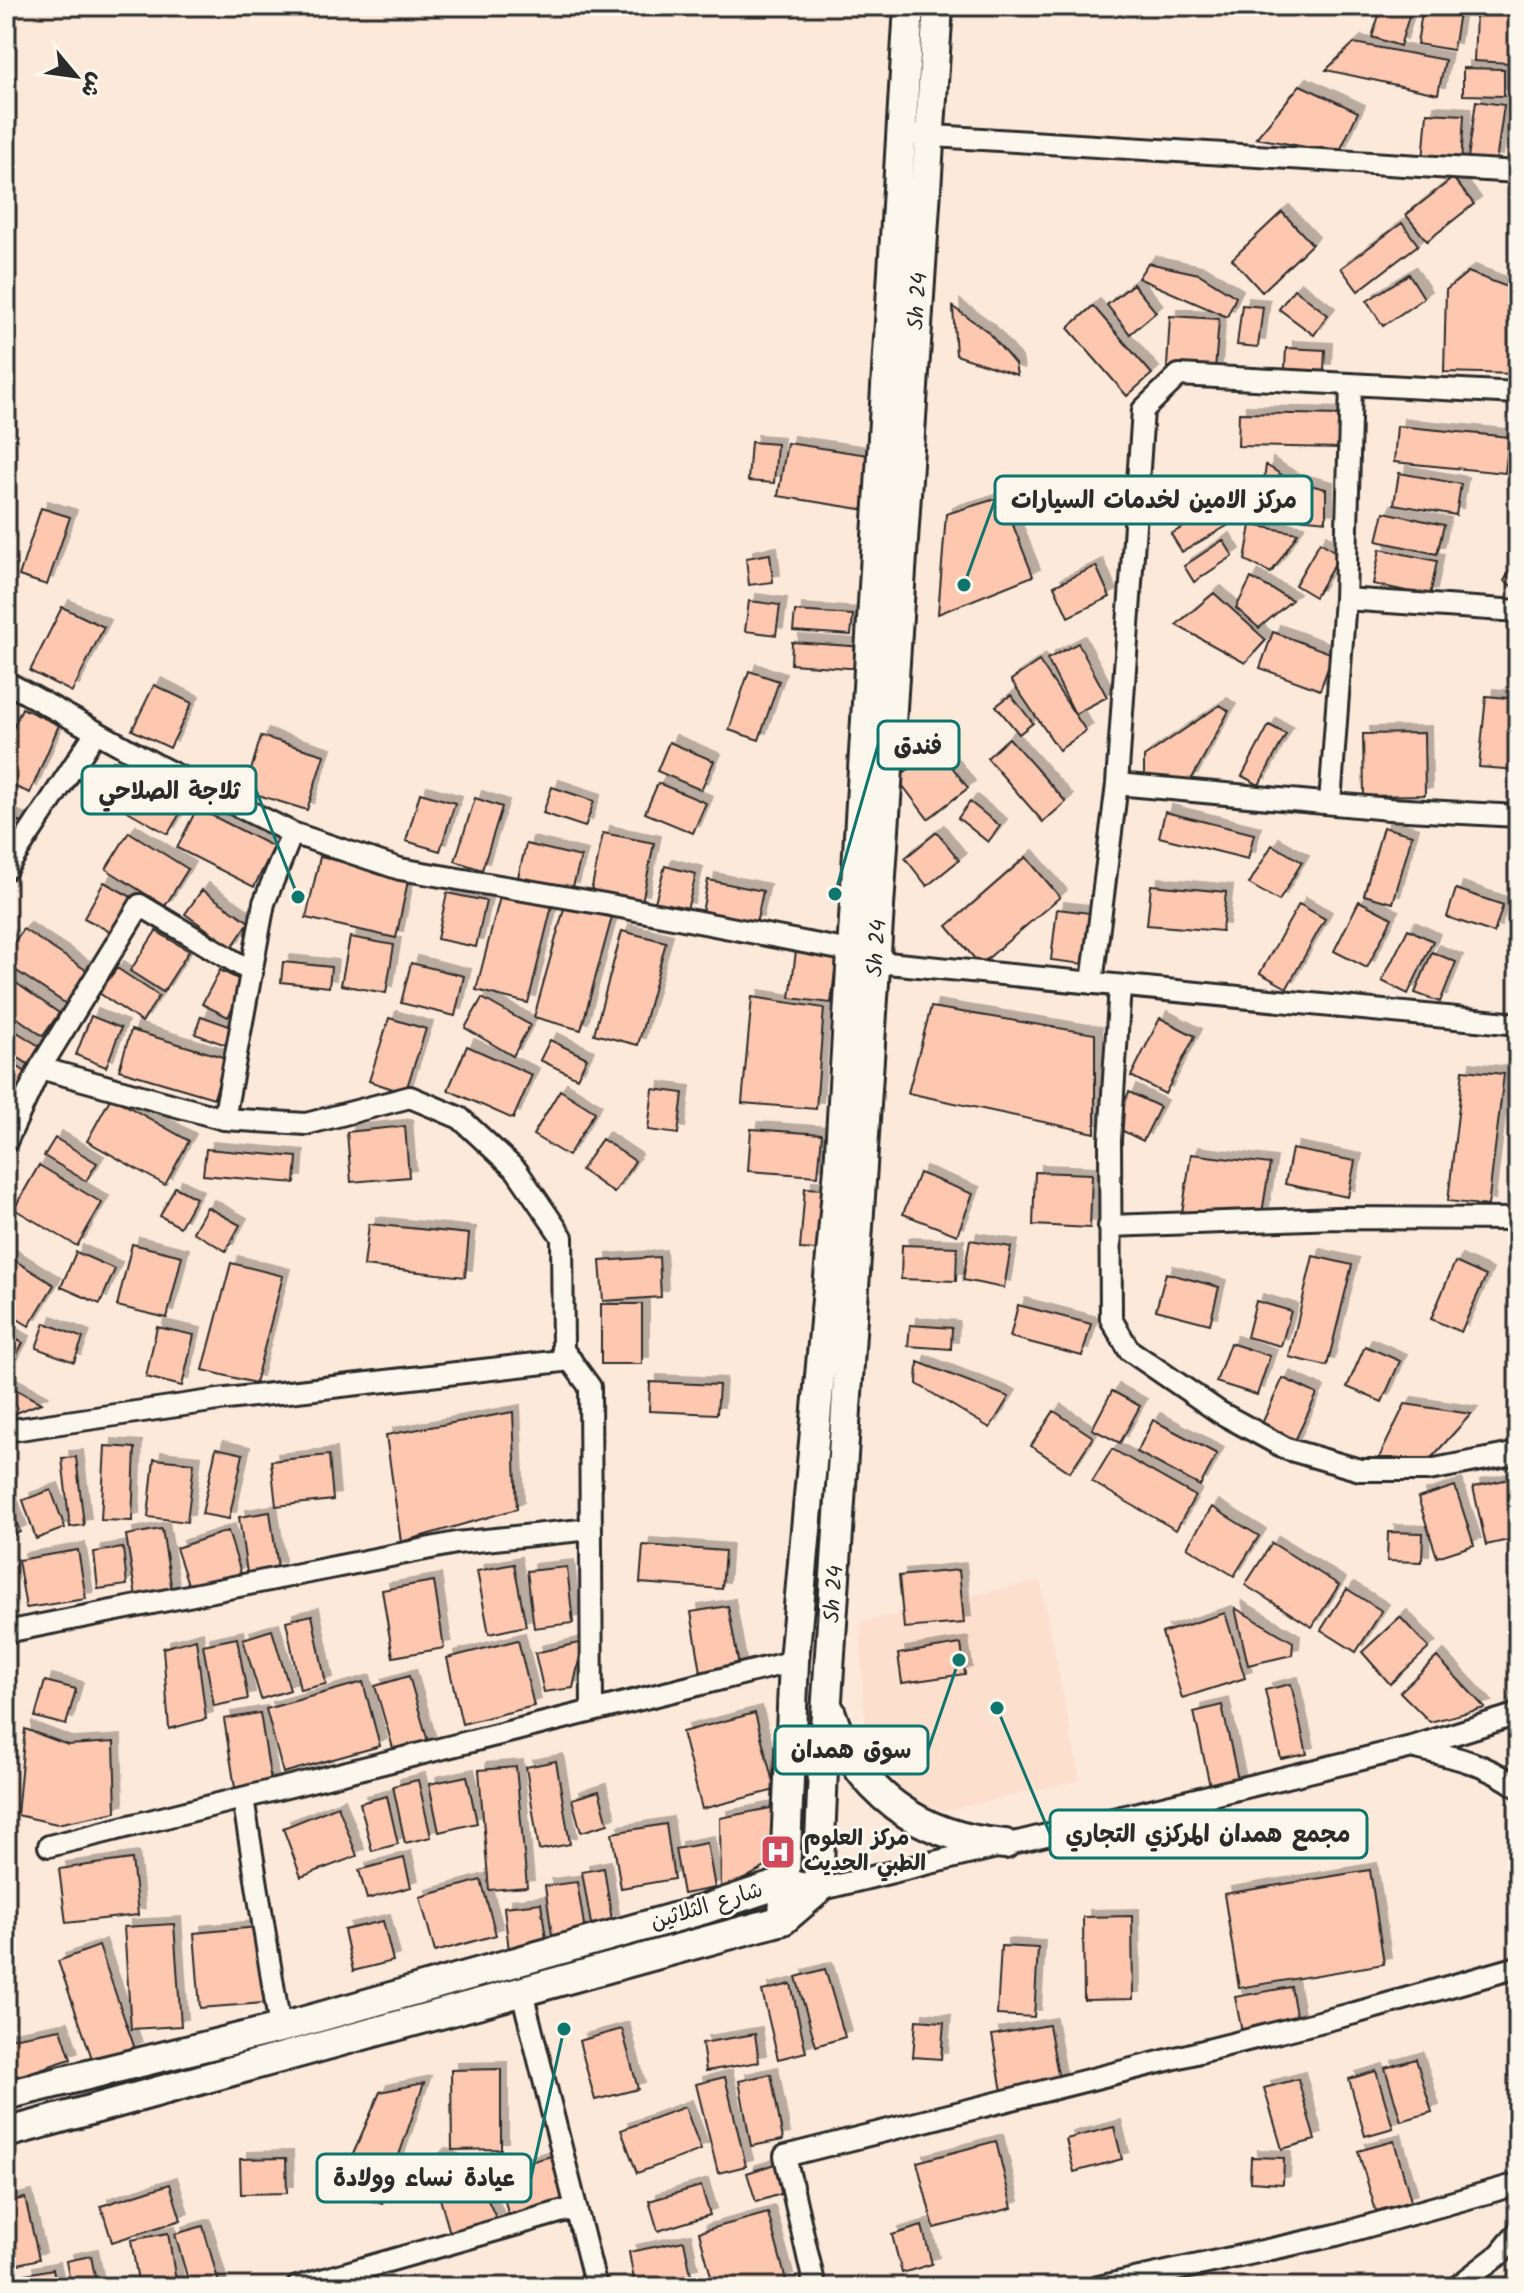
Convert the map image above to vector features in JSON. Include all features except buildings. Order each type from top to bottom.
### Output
[{"type":"street","name":"Sh 24","points":[[783,1920],[794,1661],[839,1168],[909,6]]},
{"type":"street","name":"Sh 24","points":[[818,1890],[827,1702],[938,6]]},
{"type":"street","points":[[901,135],[930,134],[1518,172]]},
{"type":"street","points":[[1092,983],[1117,784],[1143,410],[1179,375],[1518,393]]},
{"type":"street","points":[[1330,803],[1345,599],[1351,384]]},
{"type":"street","points":[[1345,599],[1518,611]]},
{"type":"street","points":[[6,682],[160,767],[292,833],[400,869],[850,951]]},
{"type":"street","points":[[6,869],[96,732]]},
{"type":"street","points":[[1117,784],[1518,816]]},
{"type":"street","points":[[224,1119],[264,903],[292,833]]},
{"type":"street","points":[[6,1142],[40,1068],[140,905],[252,972]]},
{"type":"street","points":[[877,962],[1518,1024]]},
{"type":"street","points":[[1120,986],[1110,1140],[1111,1319],[1129,1350],[1219,1412],[1287,1449],[1360,1470],[1429,1470],[1518,1453]]},
{"type":"street","points":[[40,1068],[224,1119],[306,1124],[410,1097],[460,1118],[517,1171],[562,1237],[563,1350],[590,1387],[592,1711]]},
{"type":"street","points":[[1109,1226],[1336,1218],[1518,1219]]},
{"type":"street","points":[[6,1431],[218,1400],[571,1360]]},
{"type":"street","points":[[6,1632],[456,1543],[591,1529]]},
{"type":"street","points":[[49,1846],[794,1661]]},
{"type":"street","points":[[827,1702],[848,1753],[863,1775],[892,1803],[926,1825],[951,1835],[978,1842],[1005,1844]]},
{"type":"street","points":[[818,1890],[1412,1747],[1518,1714]]},
{"type":"street","points":[[1412,1747],[1473,1762],[1495,1771],[1518,1787]]},
{"type":"street","points":[[243,1798],[280,2028]]},
{"type":"street","name":"شارع الثلاثين","points":[[6,2095],[280,2028],[705,1909],[783,1883],[818,1890]]},
{"type":"street","name":"شارع الثلاثين","points":[[6,2133],[783,1920],[818,1890]]},
{"type":"street","points":[[815,2287],[785,2156],[1355,2013],[1518,1967]]},
{"type":"street","points":[[522,1992],[596,2287]]},
{"type":"street","points":[[1098,2287],[1336,2235],[1518,2184]]},
{"type":"street","points":[[297,2287],[574,2208]]},
{"type":"street","points":[[1457,2287],[1500,2254],[1518,2232]]},
{"type":"shaded area","points":[[1040,1580],[1080,1780],[946,1811],[923,1804],[901,1788],[869,1746],[863,1697],[861,1622]]},
{"type":"place","name":"مركز الامين لخدمات السيارات","points":[[964,585]]},
{"type":"place","name":"فندق","points":[[835,894]]},
{"type":"place","name":"ثلاجة الصلاحي","points":[[298,897]]},
{"type":"place","name":"سوق همدان","points":[[959,1660]]},
{"type":"place","name":"مجمع همدان المركزي التجاري","points":[[997,1708]]},
{"type":"place","name":"مركز العلوم الطبي الحديث","points":[[778,1852]]},
{"type":"place","name":"عيادة نساء وولادة","points":[[564,2029]]}]
